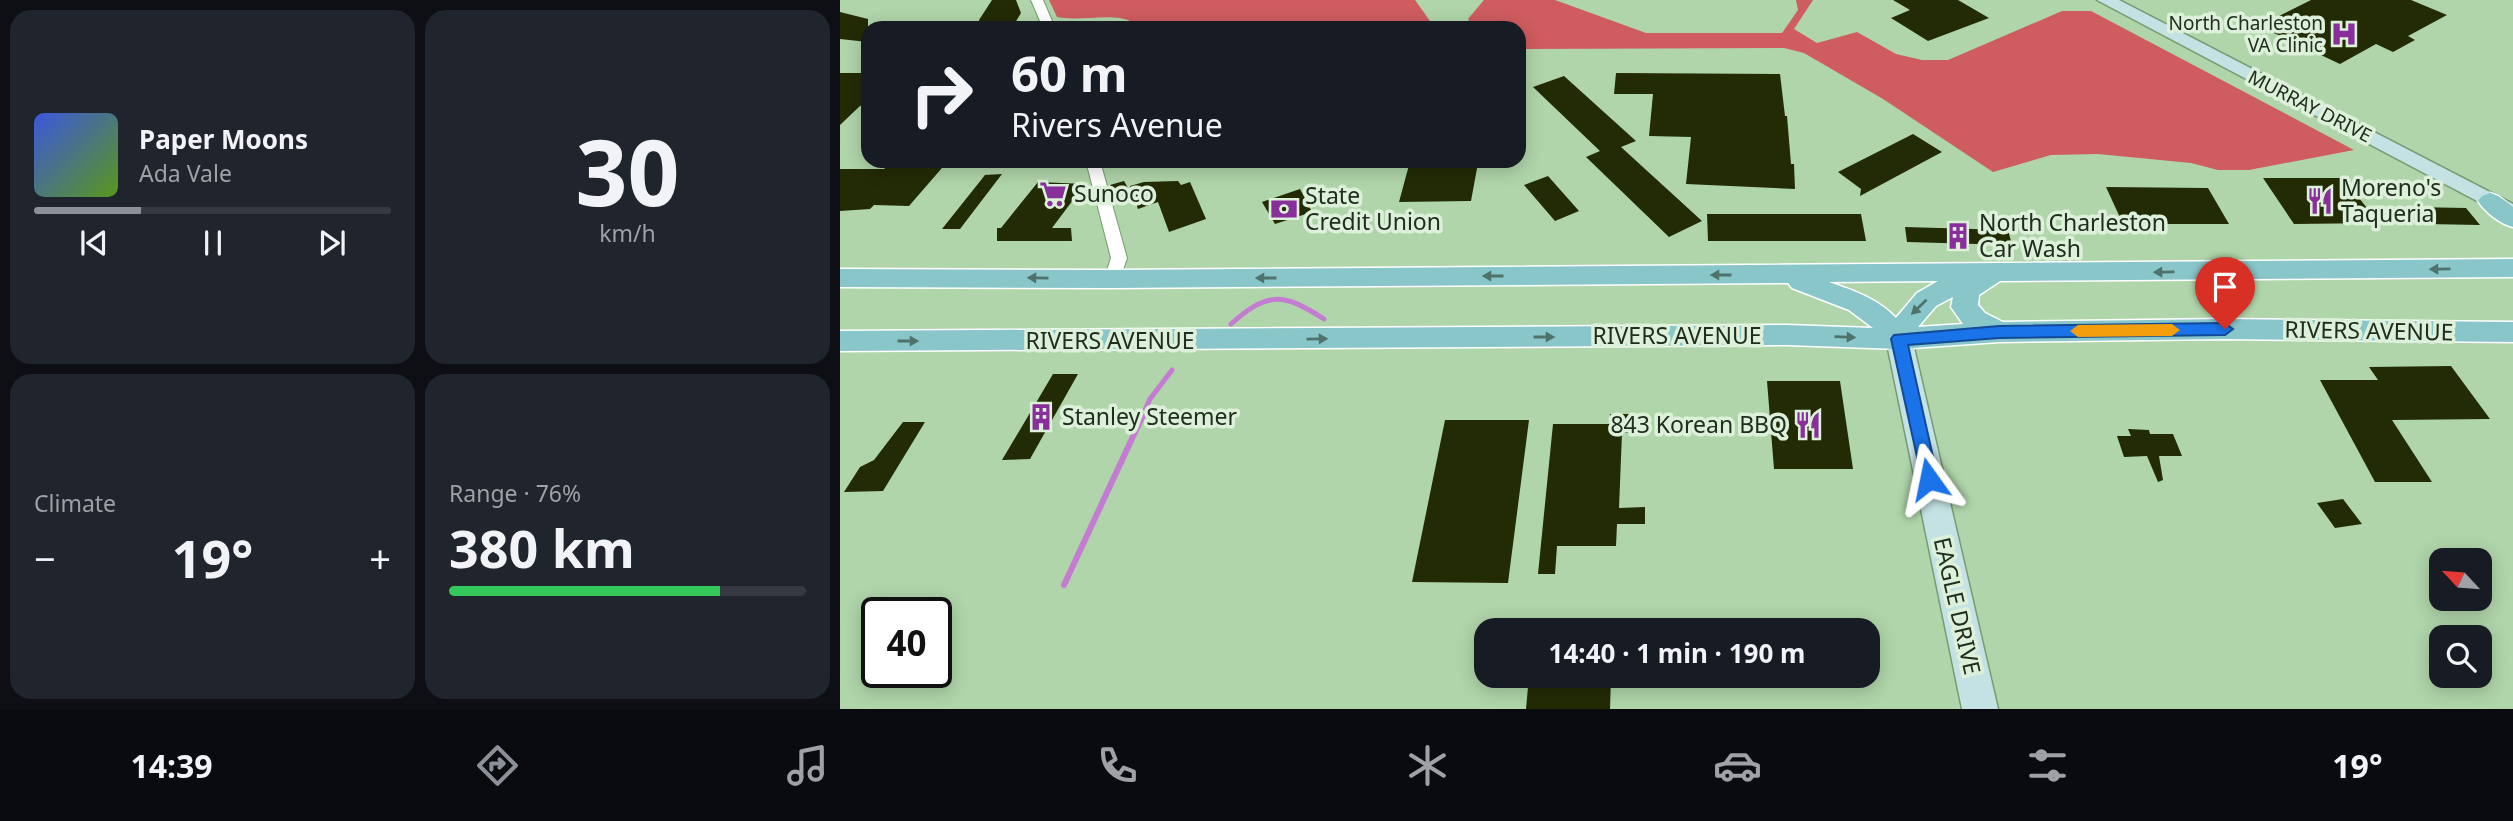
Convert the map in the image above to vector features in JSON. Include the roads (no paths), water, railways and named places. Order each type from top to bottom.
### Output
[{"type":"main road","points":[[2490,201],[2513,219]]},
{"type":"main road","points":[[840,278],[1112,279],[2512,268]]},
{"type":"main road","points":[[1771,275],[1816,286],[1858,303],[1877,315],[1899,339],[1913,311],[1928,299],[1946,288],[1998,273]]},
{"type":"main road","points":[[1998,273],[1967,289],[1964,307],[1976,320],[1999,332]]},
{"type":"main road","points":[[1754,335],[1805,329],[1816,322],[1820,314],[1821,305],[1804,286],[1771,275]]},
{"type":"main road","points":[[840,287],[877,278]]},
{"type":"main road","name":"RIVERS AVENUE","points":[[840,341],[1754,335],[1899,339],[1999,332],[2225,329],[2513,332]]},
{"type":"street","points":[[1037,0],[1046,21]]},
{"type":"street","name":"MURRAY DRIVE","points":[[2106,0],[2513,213]]},
{"type":"street","points":[[1095,168],[1119,258],[1112,279]]},
{"type":"street","name":"EAGLE DRIVE","points":[[1899,339],[1980,709]]},
{"type":"waterway","points":[[1231,324],[1255,306],[1276,299],[1297,304],[1324,319]]},
{"type":"waterway","points":[[1142,416],[1150,399],[1172,370]]},
{"type":"waterway","points":[[1064,585],[1143,415]]},
{"type":"place","name":"North Charleston VA Clinic","points":[[2344,34]]},
{"type":"place","name":"Sunoco","points":[[1053,194]]},
{"type":"place","name":"Moreno's Taqueria","points":[[2320,201]]},
{"type":"place","name":"State Credit Union","points":[[1284,209]]},
{"type":"place","name":"North Charleston Car Wash","points":[[1958,236]]},
{"type":"place","name":"Stanley Steemer","points":[[1041,417]]},
{"type":"place","name":"843 Korean BBQ","points":[[1808,425]]}]
